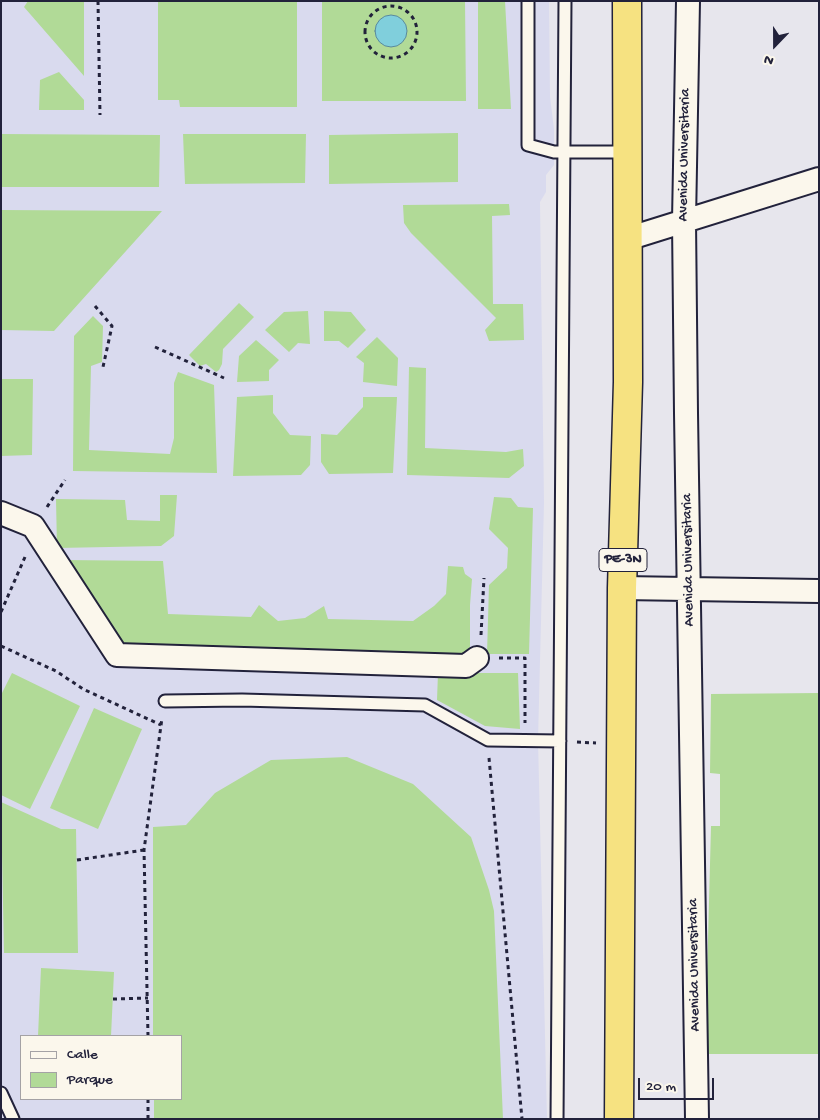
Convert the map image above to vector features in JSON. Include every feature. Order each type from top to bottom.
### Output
[{"type":"highway","name":"PE-3N","points":[[619,1119],[622,588],[628,382],[627,1]]},
{"type":"street","name":"Avenida Universitaria","points":[[688,1],[684,221],[697,1119]]},
{"type":"street","points":[[627,239],[819,179]]},
{"type":"street","points":[[1,514],[35,528],[117,655],[466,666],[477,658]]},
{"type":"street","points":[[622,588],[819,591]]},
{"type":"lane","points":[[528,1],[528,145],[554,152],[627,152]]},
{"type":"lane","points":[[557,1119],[566,1]]},
{"type":"lane","points":[[165,701],[242,700],[425,705],[488,740],[560,741]]},
{"type":"lane","points":[[1,1093],[13,1119]]},
{"type":"path","points":[[98,1],[100,115]]},
{"type":"path","points":[[392,5],[400,7],[413,17],[417,25],[418,34],[410,50],[395,58],[378,55],[366,42],[365,24],[372,13],[382,6],[392,5]]},
{"type":"path","points":[[95,306],[112,326],[104,367]]},
{"type":"path","points":[[155,348],[224,378]]},
{"type":"path","points":[[1,612],[35,528],[65,480]]},
{"type":"path","points":[[484,578],[480,644],[477,658],[525,658],[526,741]]},
{"type":"path","points":[[1,646],[56,671],[83,688],[161,725]]},
{"type":"path","points":[[148,1035],[144,850],[165,701]]},
{"type":"path","points":[[488,740],[522,1119]]},
{"type":"path","points":[[560,741],[622,745]]},
{"type":"path","points":[[77,860],[144,850]]},
{"type":"path","points":[[113,999],[148,998]]},
{"type":"path","points":[[148,1100],[148,1119]]},
{"type":"shaded area","points":[[1,1],[549,1],[550,97],[554,129],[554,165],[546,175],[546,192],[540,202],[544,503],[538,740],[547,1119],[1,1119]]},
{"type":"green space","points":[[28,1],[84,1],[84,76],[24,7]]},
{"type":"green space","points":[[158,1],[297,1],[297,107],[180,107],[179,100],[158,100]]},
{"type":"green space","points":[[322,1],[465,1],[466,101],[322,101]]},
{"type":"green space","points":[[478,1],[505,1],[511,109],[478,109]]},
{"type":"green space","points":[[59,72],[84,100],[84,110],[39,110],[40,80]]},
{"type":"green space","points":[[458,133],[458,182],[329,184],[329,135]]},
{"type":"green space","points":[[1,134],[160,135],[159,187],[1,187]]},
{"type":"green space","points":[[183,134],[306,134],[305,183],[185,184]]},
{"type":"green space","points":[[509,204],[510,215],[492,216],[493,304],[523,304],[524,340],[489,341],[485,330],[496,318],[411,233],[404,223],[403,205]]},
{"type":"green space","points":[[1,210],[162,211],[54,331],[1,330]]},
{"type":"green space","points":[[239,303],[254,317],[223,349],[222,364],[219,370],[216,372],[206,364],[200,366],[189,355]]},
{"type":"green space","points":[[308,311],[310,344],[298,343],[289,352],[265,330],[284,312]]},
{"type":"green space","points":[[324,311],[351,312],[366,330],[348,348],[339,341],[324,341]]},
{"type":"green space","points":[[93,316],[103,326],[102,362],[91,366],[89,450],[170,454],[174,438],[174,383],[178,372],[214,385],[217,473],[73,471],[74,336]]},
{"type":"green space","points":[[377,337],[398,358],[397,386],[363,382],[364,363],[356,357]]},
{"type":"green space","points":[[256,340],[279,360],[269,370],[269,381],[237,382],[239,356]]},
{"type":"green space","points":[[409,367],[426,368],[425,448],[506,452],[523,449],[524,466],[509,478],[407,475]]},
{"type":"green space","points":[[1,379],[33,379],[32,455],[1,456]]},
{"type":"green space","points":[[273,395],[273,413],[290,435],[311,436],[310,465],[301,475],[233,476],[237,397]]},
{"type":"green space","points":[[363,397],[397,397],[393,473],[329,474],[321,462],[321,434],[337,435],[363,407]]},
{"type":"green space","points":[[160,495],[177,495],[174,536],[161,546],[57,548],[56,499],[125,500],[127,520],[160,521]]},
{"type":"green space","points":[[494,497],[511,498],[518,507],[533,508],[529,654],[487,654],[489,585],[507,568],[508,548],[489,529]]},
{"type":"green space","points":[[63,560],[163,561],[168,614],[251,617],[259,605],[278,621],[305,618],[324,606],[328,619],[413,621],[434,606],[446,594],[448,566],[463,567],[465,574],[472,579],[470,647],[461,656],[121,649]]},
{"type":"green space","points":[[12,673],[80,706],[30,809],[1,795],[1,695]]},
{"type":"green space","points":[[438,673],[518,673],[520,729],[485,726],[437,700]]},
{"type":"green space","points":[[819,693],[819,1054],[705,1054],[711,826],[720,826],[720,774],[710,773],[711,694]]},
{"type":"green space","points":[[94,708],[142,729],[98,829],[50,808]]},
{"type":"green space","points":[[347,757],[413,784],[471,837],[494,911],[503,1119],[154,1119],[154,1100],[182,1100],[182,1035],[153,1035],[153,827],[186,825],[215,793],[271,760]]},
{"type":"green space","points":[[1,802],[61,829],[76,829],[78,953],[4,953]]},
{"type":"green space","points":[[41,968],[114,972],[111,1035],[38,1035]]},
{"type":"water","points":[[391,15],[402,20],[407,31],[402,42],[391,47],[380,42],[375,31],[380,20]]}]
